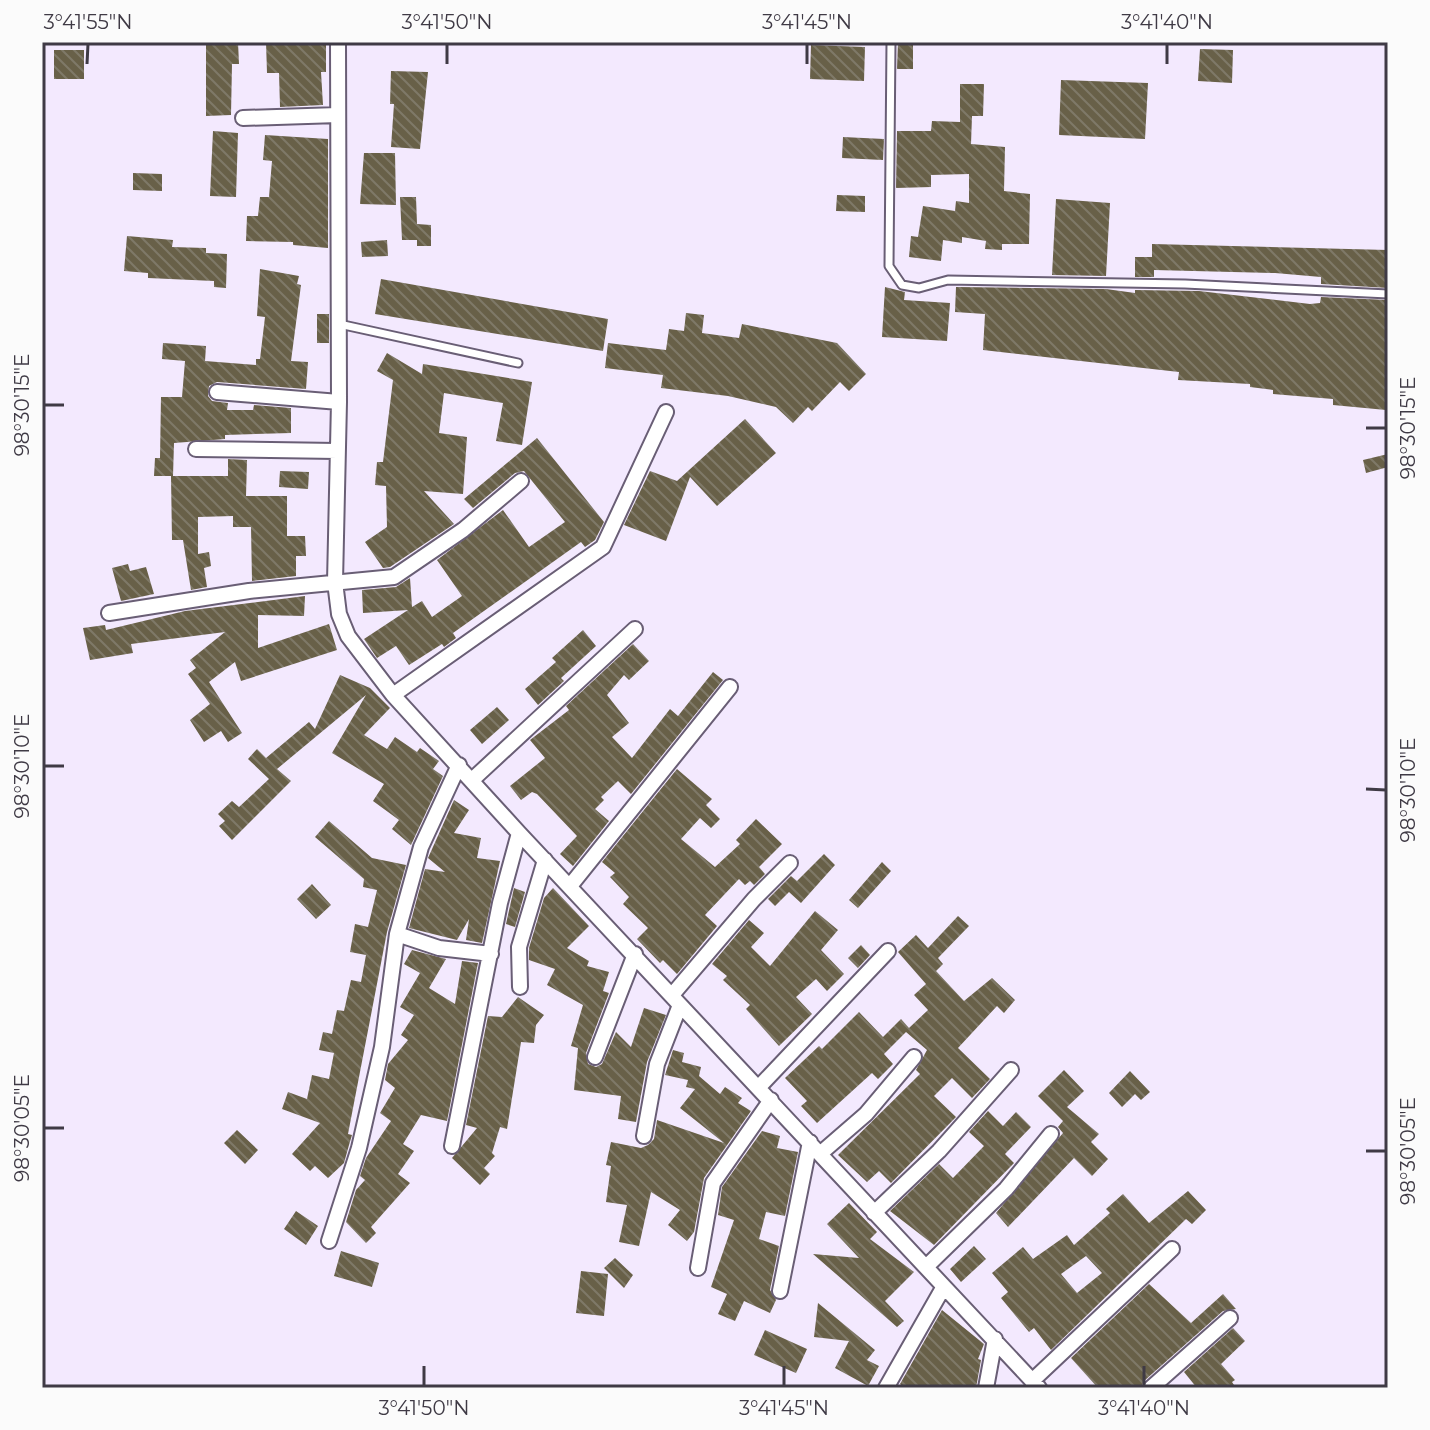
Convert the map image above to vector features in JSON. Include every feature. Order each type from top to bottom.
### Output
[{"type":"street","points":[[338,42],[339,402],[335,582],[339,614],[348,636],[393,695],[519,833],[1036,1384],[1172,1249]]},
{"type":"street","points":[[243,118],[338,115]]},
{"type":"street","points":[[217,392],[339,402]]},
{"type":"street","points":[[393,695],[603,547],[666,412]]},
{"type":"street","points":[[196,449],[337,451]]},
{"type":"street","points":[[109,613],[400,575],[463,530],[521,481]]},
{"type":"street","points":[[472,780],[635,629]]},
{"type":"street","points":[[570,886],[730,687]]},
{"type":"street","points":[[329,1241],[366,1119],[382,1047],[397,934],[421,847],[459,765]]},
{"type":"street","points":[[452,1146],[519,833]]},
{"type":"street","points":[[520,987],[519,947],[545,860]]},
{"type":"street","points":[[644,1136],[657,1064],[676,1000],[754,899],[790,863]]},
{"type":"street","points":[[397,934],[439,948],[491,954]]},
{"type":"street","points":[[759,1087],[888,951]]},
{"type":"street","points":[[595,1057],[635,954]]},
{"type":"street","points":[[780,1291],[816,1148],[866,1114],[914,1057]]},
{"type":"street","points":[[874,1213],[939,1151],[1011,1070]]},
{"type":"street","points":[[698,1268],[713,1183],[771,1100]]},
{"type":"street","points":[[927,1266],[1006,1189],[1051,1134]]},
{"type":"street","points":[[886,1388],[943,1288]]},
{"type":"street","points":[[1151,1388],[1230,1318]]},
{"type":"street","points":[[986,1388],[995,1339]]},
{"type":"lane","points":[[891,42],[889,266],[902,285],[919,288],[948,280],[1185,284],[1388,294]]},
{"type":"lane","points":[[339,324],[518,363]]},
{"type":"building","points":[[206,42],[238,42],[239,64],[232,64],[231,115],[206,116]]},
{"type":"building","points":[[266,42],[326,42],[326,72],[321,72],[323,105],[280,107],[279,73],[267,73]]},
{"type":"building","points":[[898,42],[913,42],[913,69],[897,69]]},
{"type":"building","points":[[811,45],[865,47],[864,81],[810,79]]},
{"type":"building","points":[[1200,49],[1233,50],[1232,83],[1198,81]]},
{"type":"building","points":[[54,50],[84,50],[84,79],[54,79]]},
{"type":"building","points":[[391,71],[428,72],[420,149],[391,147],[394,104],[390,104]]},
{"type":"building","points":[[1061,80],[1148,83],[1145,139],[1059,135]]},
{"type":"building","points":[[960,84],[984,84],[983,116],[972,116],[971,144],[1005,147],[1004,191],[1030,194],[1029,244],[1002,244],[1002,250],[985,249],[986,241],[962,237],[962,243],[943,240],[941,261],[909,257],[911,236],[918,237],[923,206],[955,211],[956,201],[969,203],[969,174],[931,175],[931,187],[896,188],[897,131],[931,131],[932,121],[960,122]]},
{"type":"building","points":[[213,131],[238,133],[236,197],[210,196]]},
{"type":"building","points":[[265,135],[328,139],[328,248],[293,245],[293,242],[246,241],[247,216],[258,216],[260,197],[269,197],[272,161],[263,160]]},
{"type":"building","points":[[843,137],[884,139],[883,160],[842,158]]},
{"type":"building","points":[[364,153],[395,153],[396,205],[360,204]]},
{"type":"building","points":[[133,173],[162,174],[162,191],[133,190]]},
{"type":"building","points":[[837,195],[865,196],[865,212],[836,211]]},
{"type":"building","points":[[400,197],[416,197],[417,224],[431,225],[431,246],[417,246],[417,240],[402,240]]},
{"type":"building","points":[[1056,199],[1110,203],[1106,276],[1052,275]]},
{"type":"building","points":[[127,236],[173,240],[172,247],[206,248],[206,253],[227,254],[226,288],[214,287],[214,281],[148,278],[148,273],[124,271]]},
{"type":"building","points":[[387,240],[388,256],[362,257],[361,242]]},
{"type":"building","points":[[1152,244],[1388,250],[1388,288],[1321,284],[1321,277],[1275,273],[1154,270],[1154,277],[1135,277],[1135,257],[1152,257]]},
{"type":"building","points":[[260,269],[299,276],[297,284],[301,285],[291,361],[308,362],[306,389],[217,382],[209,386],[208,396],[212,401],[228,403],[227,410],[253,410],[254,405],[291,408],[291,433],[225,435],[225,439],[174,443],[173,476],[154,476],[155,458],[160,458],[161,397],[182,397],[185,361],[162,359],[163,343],[206,346],[205,361],[256,365],[256,359],[260,359],[265,317],[257,316]]},
{"type":"building","points":[[381,279],[608,319],[603,351],[375,314]]},
{"type":"building","points":[[885,287],[905,292],[904,300],[950,303],[947,341],[882,337]]},
{"type":"building","points":[[956,287],[1106,289],[1135,293],[1135,290],[1199,291],[1310,304],[1320,303],[1321,297],[1388,300],[1386,410],[1333,405],[1333,399],[1273,394],[1273,390],[1250,387],[1250,384],[1178,380],[1179,372],[983,350],[985,314],[955,312]]},
{"type":"building","points":[[686,313],[704,315],[702,333],[739,338],[742,324],[837,343],[866,374],[849,391],[840,382],[812,411],[808,407],[793,423],[776,407],[728,396],[661,388],[663,375],[605,368],[608,343],[666,350],[669,329],[684,331]]},
{"type":"building","points":[[317,314],[329,314],[329,343],[317,343]]},
{"type":"building","points":[[387,353],[422,374],[423,364],[532,382],[522,445],[496,441],[503,403],[444,393],[439,433],[467,437],[463,494],[424,491],[454,524],[390,567],[383,568],[365,542],[387,527],[386,486],[375,485],[377,462],[383,462],[393,380],[377,371]]},
{"type":"building","points":[[745,419],[776,453],[717,506],[690,477],[666,541],[624,525],[650,471],[677,481]]},
{"type":"building","points":[[537,438],[604,522],[595,540],[585,547],[581,542],[453,633],[456,638],[444,647],[442,644],[409,665],[396,646],[377,658],[364,639],[408,610],[363,613],[362,590],[396,587],[410,578],[412,607],[422,601],[432,617],[462,596],[437,560],[503,510],[529,547],[565,522],[524,471],[515,473],[473,508],[464,499]]},
{"type":"building","points":[[1388,454],[1388,467],[1366,473],[1363,460]]},
{"type":"building","points":[[228,459],[247,460],[246,496],[287,496],[287,536],[305,536],[306,556],[296,556],[296,576],[252,581],[251,527],[233,527],[233,516],[198,517],[198,554],[209,552],[211,566],[204,568],[207,587],[191,590],[183,540],[172,540],[171,476],[228,476]]},
{"type":"building","points":[[280,471],[309,472],[308,489],[279,487]]},
{"type":"building","points":[[128,564],[130,571],[146,567],[154,594],[121,601],[112,568]]},
{"type":"building","points":[[305,596],[304,616],[258,615],[258,648],[329,624],[337,650],[241,681],[235,662],[209,682],[242,733],[228,742],[221,731],[204,742],[190,720],[210,704],[188,674],[196,668],[190,660],[225,632],[131,644],[133,653],[90,660],[83,628],[105,625],[106,630],[185,611]]},
{"type":"building","points":[[583,630],[596,646],[561,678],[564,681],[538,705],[525,689],[556,662],[552,658]]},
{"type":"building","points":[[633,644],[649,661],[629,680],[624,675],[607,695],[629,723],[612,737],[632,758],[670,709],[678,716],[713,672],[723,680],[631,794],[618,781],[601,797],[604,800],[595,809],[609,821],[573,866],[560,854],[577,836],[537,794],[532,792],[521,800],[510,786],[545,758],[530,740],[569,710],[566,706]]},
{"type":"building","points":[[340,675],[370,688],[390,708],[364,735],[387,749],[395,737],[417,752],[420,748],[439,761],[433,769],[443,776],[411,845],[392,829],[399,820],[373,801],[384,784],[332,753],[366,695],[277,769],[291,781],[232,840],[219,826],[225,821],[218,814],[232,801],[239,807],[269,779],[248,759],[257,749],[266,758],[309,722],[315,729]]},
{"type":"building","points":[[497,707],[509,720],[482,744],[470,730]]},
{"type":"building","points":[[677,769],[712,799],[706,805],[720,819],[711,828],[700,818],[681,839],[715,867],[740,844],[736,840],[756,819],[782,844],[759,867],[765,874],[754,885],[750,881],[745,885],[739,879],[705,915],[717,926],[677,974],[663,960],[660,963],[637,939],[648,928],[623,904],[629,897],[610,877],[615,873],[602,862]]},
{"type":"building","points":[[454,800],[469,810],[454,833],[481,838],[477,858],[500,861],[482,943],[466,940],[469,919],[457,940],[409,928],[425,869],[445,872],[428,858]]},
{"type":"building","points":[[329,821],[372,858],[406,865],[387,932],[348,1134],[352,1135],[344,1163],[328,1178],[315,1166],[310,1171],[292,1154],[320,1123],[282,1109],[288,1092],[307,1099],[312,1075],[329,1079],[334,1053],[319,1050],[323,1032],[332,1034],[337,1010],[344,1011],[351,980],[361,982],[366,955],[350,952],[355,924],[368,927],[377,890],[363,887],[364,879],[315,837]]},
{"type":"building","points":[[824,854],[835,865],[801,903],[789,892],[775,906],[768,899],[791,876],[797,881]]},
{"type":"building","points":[[882,862],[891,871],[858,908],[849,900]]},
{"type":"building","points":[[312,884],[331,905],[316,919],[297,899]]},
{"type":"building","points":[[514,888],[525,892],[515,927],[506,924]]},
{"type":"building","points":[[553,888],[589,926],[567,948],[589,961],[587,966],[609,972],[603,991],[609,993],[586,1053],[588,1064],[596,1067],[602,1064],[616,1032],[631,1047],[644,1008],[666,1015],[647,1062],[636,1122],[618,1119],[621,1096],[574,1090],[578,1048],[571,1046],[583,1005],[547,985],[555,969],[529,960],[529,948],[544,898]]},
{"type":"building","points":[[815,911],[838,930],[821,950],[844,974],[827,991],[816,979],[796,997],[812,1014],[779,1046],[746,1009],[750,1005],[723,980],[727,976],[712,964],[749,920],[764,933],[751,947],[770,966]]},
{"type":"building","points":[[958,916],[969,926],[938,958],[943,964],[936,971],[964,1001],[992,978],[1015,1000],[1004,1013],[997,1006],[958,1048],[990,1079],[972,1098],[952,1078],[934,1096],[956,1117],[891,1183],[879,1171],[867,1182],[838,1155],[920,1074],[916,1070],[927,1050],[906,1032],[884,1054],[893,1064],[878,1079],[872,1073],[817,1123],[801,1106],[807,1101],[785,1078],[819,1046],[822,1049],[859,1012],[883,1037],[901,1019],[909,1028],[928,1010],[914,995],[926,984],[898,952],[916,935],[928,948]]},
{"type":"building","points":[[861,945],[870,955],[858,968],[848,958]]},
{"type":"building","points":[[412,950],[446,959],[429,988],[455,1004],[462,961],[478,963],[447,1121],[421,1115],[403,1144],[414,1151],[398,1174],[410,1183],[371,1227],[376,1233],[366,1243],[346,1222],[356,1190],[365,1180],[360,1176],[366,1158],[391,1121],[380,1113],[395,1088],[385,1080],[388,1064],[408,1040],[401,1035],[414,1015],[400,1007],[420,973],[404,964]]},
{"type":"building","points":[[518,997],[544,1015],[536,1025],[534,1043],[521,1042],[507,1129],[500,1127],[492,1153],[495,1156],[484,1168],[490,1174],[480,1185],[452,1158],[477,1128],[466,1125],[488,1016],[502,1017]]},
{"type":"building","points":[[673,1050],[684,1053],[682,1062],[701,1067],[699,1076],[720,1094],[725,1087],[742,1098],[738,1103],[751,1111],[704,1178],[694,1232],[687,1241],[668,1225],[680,1210],[651,1192],[639,1246],[619,1242],[627,1205],[606,1202],[611,1166],[606,1165],[611,1142],[641,1148],[648,1145],[654,1139],[657,1120],[724,1143],[680,1108],[695,1089],[686,1087],[688,1080],[665,1075]]},
{"type":"building","points":[[1064,1070],[1084,1091],[1067,1107],[1099,1134],[1091,1142],[1108,1159],[1092,1176],[1074,1158],[1008,1227],[996,1213],[1063,1133],[1058,1127],[1063,1121],[1038,1096]]},
{"type":"building","points":[[1130,1071],[1150,1092],[1141,1100],[1135,1094],[1122,1107],[1109,1093]]},
{"type":"building","points":[[988,1111],[1003,1126],[1016,1112],[1031,1127],[1005,1154],[1014,1163],[934,1245],[890,1211],[939,1164],[953,1178],[984,1146],[969,1132]]},
{"type":"building","points":[[237,1130],[258,1150],[245,1164],[224,1143]]},
{"type":"building","points":[[762,1131],[780,1136],[777,1148],[798,1152],[785,1216],[766,1212],[759,1239],[779,1246],[770,1290],[776,1300],[770,1313],[744,1301],[735,1321],[718,1314],[727,1294],[711,1287],[734,1220],[718,1215],[722,1187]]},
{"type":"building","points":[[1188,1191],[1206,1210],[1192,1224],[1186,1219],[1051,1350],[1034,1328],[1029,1332],[1001,1298],[1008,1292],[992,1273],[1023,1247],[1033,1259],[1067,1235],[1074,1245],[1110,1213],[1106,1209],[1123,1194],[1149,1223]],"holes":[[[1086,1256],[1102,1273],[1077,1293],[1061,1274]]]},
{"type":"building","points":[[849,1203],[877,1232],[870,1239],[914,1272],[885,1301],[904,1321],[897,1327],[813,1254],[859,1258],[827,1224]]},
{"type":"building","points":[[296,1211],[318,1226],[306,1245],[284,1229]]},
{"type":"building","points":[[974,1246],[986,1259],[961,1282],[950,1269]]},
{"type":"building","points":[[341,1251],[379,1263],[372,1287],[334,1276]]},
{"type":"building","points":[[615,1258],[633,1275],[624,1288],[604,1268]]},
{"type":"building","points":[[581,1271],[608,1274],[604,1316],[576,1313]]},
{"type":"building","points":[[1149,1284],[1191,1323],[1223,1294],[1236,1309],[1223,1311],[1144,1381],[1141,1388],[1098,1388],[1071,1358]]},
{"type":"building","points":[[818,1303],[875,1350],[867,1360],[879,1366],[868,1386],[835,1368],[849,1341],[814,1337]]},
{"type":"building","points":[[942,1310],[984,1344],[978,1359],[981,1360],[976,1388],[904,1388],[900,1384]]},
{"type":"building","points":[[1233,1328],[1245,1341],[1221,1364],[1235,1380],[1232,1382],[1236,1388],[1197,1388],[1184,1372]]},
{"type":"building","points":[[765,1330],[807,1349],[796,1373],[754,1355]]}]
